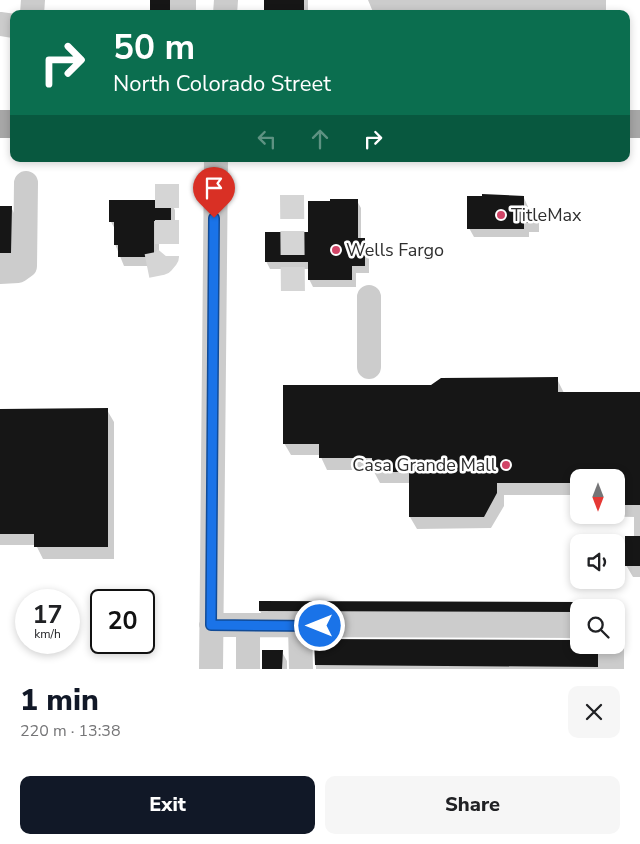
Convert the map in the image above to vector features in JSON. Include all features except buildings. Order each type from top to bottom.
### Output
[{"type":"street","points":[[211,669],[216,162]]},
{"type":"street","points":[[0,272],[18,271],[25,266],[26,183]]},
{"type":"street","points":[[369,297],[369,367]]},
{"type":"street","points":[[211,625],[570,626]]},
{"type":"street","points":[[248,625],[248,669]]},
{"type":"street","points":[[300,626],[301,669]]},
{"type":"street","points":[[612,654],[612,669]]},
{"type":"tunnel","points":[[147,266],[162,263],[167,257],[167,184]]},
{"type":"tunnel","points":[[292,195],[293,297]]},
{"type":"place","name":"TitleMax","points":[[501,215]]},
{"type":"place","name":"Wells Fargo","points":[[336,250]]},
{"type":"place","name":"Casa Grande Mall","points":[[506,465]]},
{"type":"route","points":[[214,218],[211,625],[320,626]]}]
